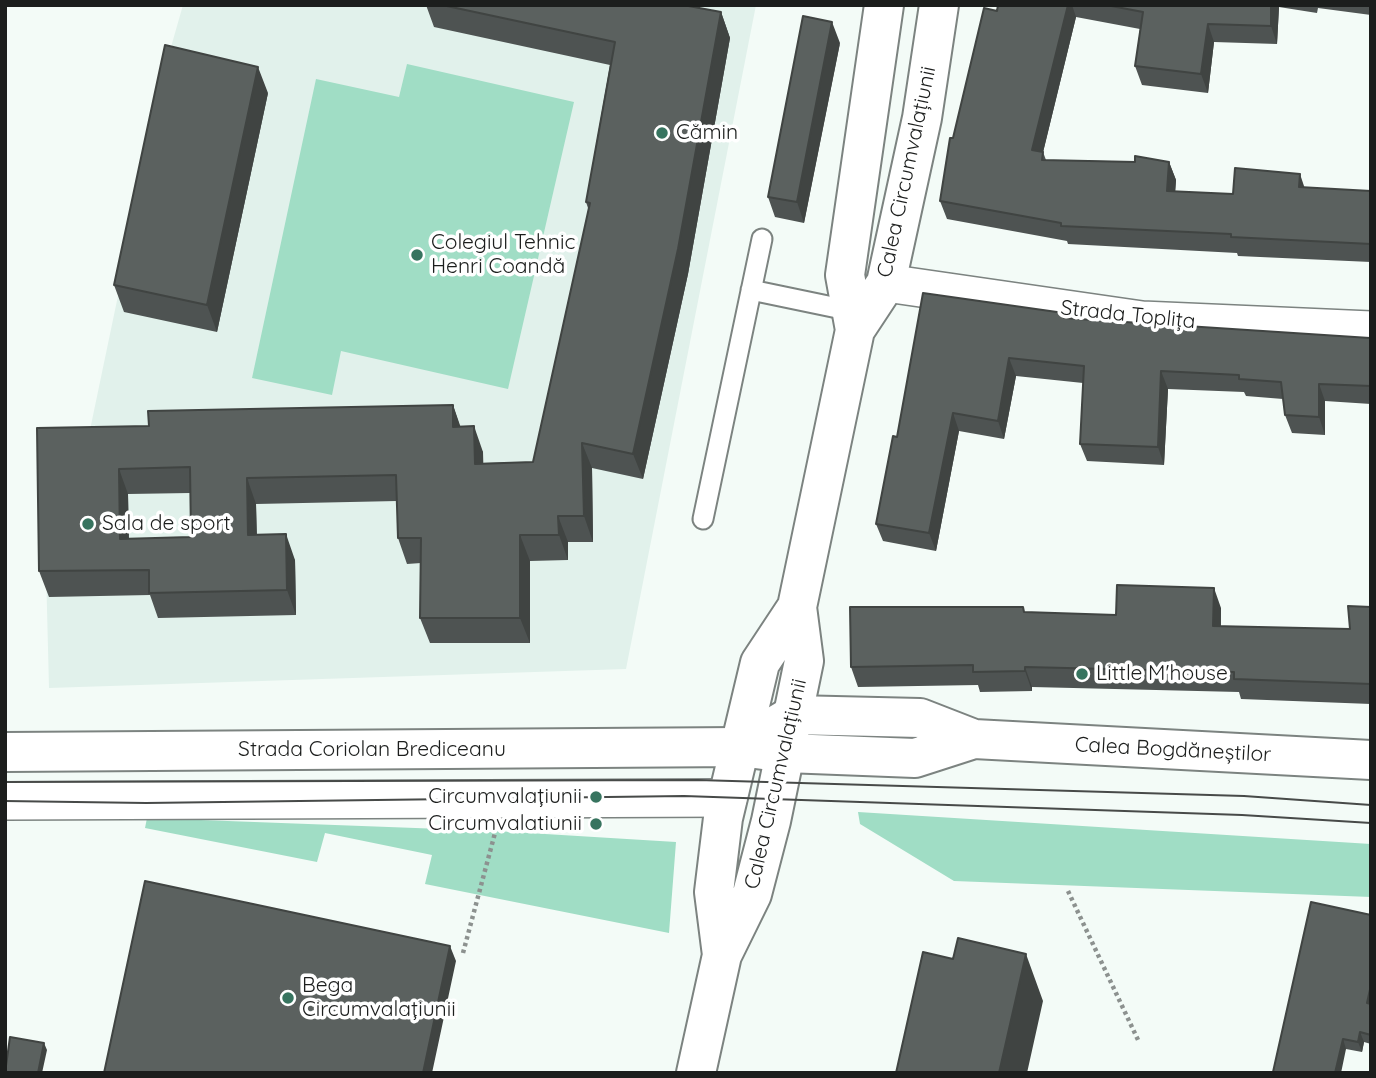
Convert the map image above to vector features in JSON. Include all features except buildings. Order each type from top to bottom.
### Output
[{"type":"main road","name":"Calea Circumvalațiunii","points":[[696,1073],[722,955],[752,894],[786,753],[804,662],[797,607],[854,321],[845,275],[884,5]]},
{"type":"main road","name":"Calea Circumvalațiunii","points":[[854,321],[886,283],[922,118],[939,5]]},
{"type":"main road","name":"Calea Circumvalațiunii","points":[[722,955],[715,892],[728,798],[760,663],[797,607]]},
{"type":"main road","name":"Calea Bogdăneștilor","points":[[793,715],[920,718],[974,739],[1371,760]]},
{"type":"main road","points":[[740,747],[793,715]]},
{"type":"main road","name":"Calea Bogdăneștilor","points":[[740,747],[786,753],[915,758],[974,739]]},
{"type":"main road","name":"Strada Coriolan Brediceanu","points":[[5,752],[740,747]]},
{"type":"street","name":"Strada Toplița","points":[[886,283],[1142,320],[1371,330]]},
{"type":"street","points":[[5,801],[728,798]]},
{"type":"lane","points":[[703,519],[762,239]]},
{"type":"lane","points":[[751,290],[854,321]]},
{"type":"path","points":[[463,953],[497,826]]},
{"type":"path","points":[[1068,891],[1139,1042]]},
{"type":"shaded area","name":"Colegiul Tehnic Henri Coandă","points":[[183,5],[756,5],[626,669],[49,688],[43,451],[86,449],[167,61]]},
{"type":"green space","points":[[407,64],[574,102],[508,389],[341,351],[332,395],[252,378],[316,79],[399,97]]},
{"type":"green space","points":[[858,812],[1371,844],[1371,897],[954,881],[860,824]]},
{"type":"green space","points":[[147,818],[496,831],[676,842],[669,933],[425,884],[432,855],[325,833],[317,862],[145,828]]},
{"type":"tram line","points":[[5,782],[698,780],[1244,796],[1371,805]]},
{"type":"tram line","points":[[5,801],[146,803],[684,796],[1242,815],[1371,823]]},
{"type":"place","name":"Cămin","points":[[662,133]]},
{"type":"place","name":"Colegiul Tehnic Henri Coandă","points":[[417,255]]},
{"type":"place","name":"Sala de sport","points":[[88,524]]},
{"type":"place","name":"Little M'house","points":[[1082,674]]},
{"type":"place","name":"Circumvalațiunii","points":[[596,797]]},
{"type":"place","name":"Circumvalatiunii","points":[[596,824]]},
{"type":"place","name":"Bega Circumvalațiunii","points":[[288,998]]}]
